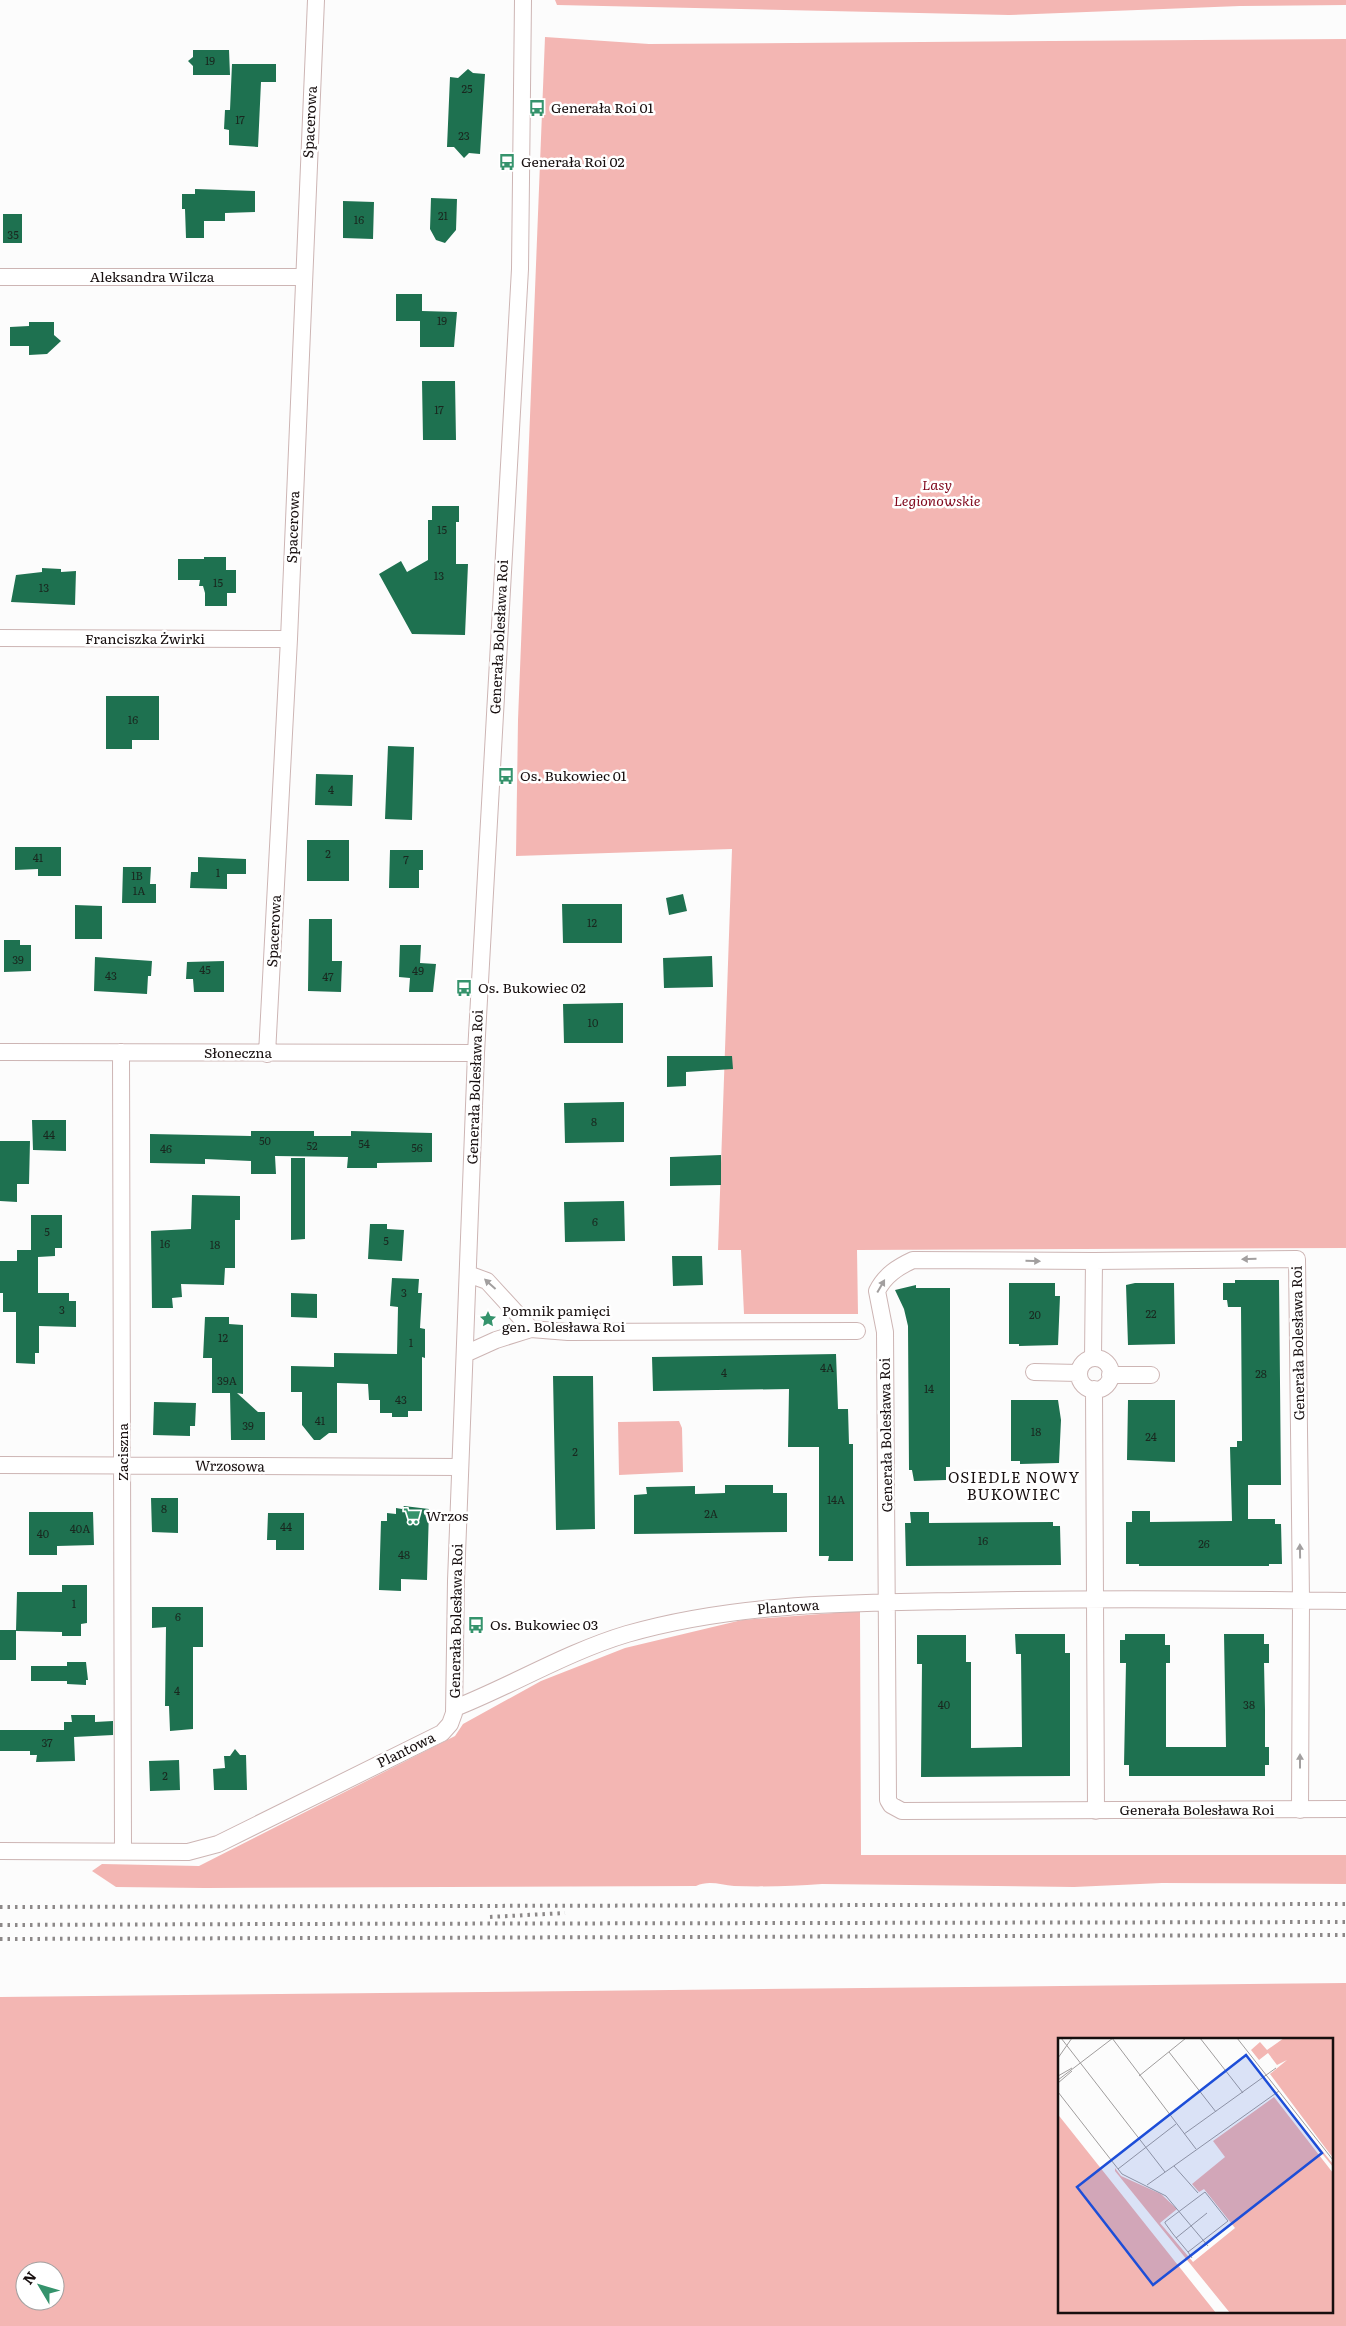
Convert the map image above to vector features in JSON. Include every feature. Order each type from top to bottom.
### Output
[{"type":"street","name":"Spacerowa","points":[[267,1054],[289,639],[316,0]]},
{"type":"street","name":"Generała Bolesława Roi","points":[[455,1708],[455,1622],[476,1052],[520,269],[523,0]]},
{"type":"street","name":"Aleksandra Wilcza","points":[[0,277],[303,277]]},
{"type":"street","name":"Franciszka Żwirki","points":[[0,638],[289,639]]},
{"type":"street","name":"Słoneczna","points":[[0,1052],[267,1054],[476,1052]]},
{"type":"street","name":"Zaciszna","points":[[121,1052],[123,1852]]},
{"type":"street","name":"Generała Bolesława Roi","points":[[1297,1258],[1301,1600],[1300,1810],[902,1811],[891,1805],[888,1800],[888,1602],[885,1332],[877,1290],[888,1276],[913,1260],[1094,1262],[1297,1258]]},
{"type":"street","points":[[1092,1358],[1094,1262]]},
{"type":"street","points":[[468,1274],[487,1281],[531,1329]]},
{"type":"street","points":[[465,1354],[496,1340],[531,1329],[568,1332],[857,1331]]},
{"type":"street","points":[[1092,1358],[1103,1360],[1108,1365],[1110,1375],[1105,1385],[1094,1389],[1083,1384],[1079,1373],[1085,1361],[1092,1358]]},
{"type":"street","points":[[1034,1372],[1079,1373]]},
{"type":"street","points":[[1110,1375],[1151,1375]]},
{"type":"street","points":[[1094,1389],[1096,1811]]},
{"type":"street","name":"Wrzosowa","points":[[0,1465],[460,1467]]},
{"type":"street","points":[[888,1602],[1094,1598],[1346,1601]]},
{"type":"street","name":"Plantowa","points":[[0,1851],[188,1852],[218,1844],[442,1733],[450,1724],[455,1708],[487,1696],[577,1653],[626,1635],[678,1622],[763,1607],[888,1602]]},
{"type":"street","points":[[1300,1810],[1346,1810]]},
{"type":"green space","points":[[555,0],[1346,0],[1346,5],[1240,6],[1009,15],[557,5]]},
{"type":"green space","name":"Lasy Legionowskie","points":[[545,37],[649,44],[1346,39],[1346,1248],[857,1250],[858,1314],[744,1314],[741,1250],[718,1250],[732,849],[516,856],[518,720]]},
{"type":"green space","points":[[679,1421],[682,1428],[683,1472],[619,1475],[618,1422]]},
{"type":"green space","points":[[860,1611],[861,1855],[1346,1855],[1346,1884],[1162,1883],[1074,1887],[822,1884],[734,1886],[710,1883],[696,1886],[205,1888],[116,1887],[92,1871],[102,1864],[199,1866],[455,1736],[463,1724],[541,1681],[625,1648],[742,1620]]},
{"type":"green space","points":[[1346,1983],[1346,2326],[0,2326],[0,1997]]},
{"type":"building","points":[[193,50],[229,50],[230,75],[193,75],[193,66],[188,61],[193,57]]},
{"type":"building","points":[[232,64],[276,64],[276,82],[261,82],[258,147],[229,145],[229,130],[224,129],[225,110],[230,110]]},
{"type":"building","points":[[468,69],[473,73],[485,74],[480,154],[469,153],[464,158],[454,147],[447,147],[450,77],[458,78]]},
{"type":"building","points":[[195,189],[255,191],[255,212],[225,213],[225,221],[204,221],[204,238],[186,238],[185,209],[182,209],[182,194],[195,194]]},
{"type":"building","points":[[431,198],[457,199],[456,230],[445,243],[436,240],[430,229]]},
{"type":"building","points":[[343,201],[374,202],[373,239],[343,238]]},
{"type":"building","points":[[3,214],[22,214],[22,243],[3,243]]},
{"type":"building","points":[[396,294],[422,294],[422,311],[457,312],[454,347],[420,347],[420,321],[396,321]]},
{"type":"building","points":[[29,322],[54,322],[54,335],[61,341],[47,354],[29,355],[29,346],[10,346],[10,327],[29,326]]},
{"type":"building","points":[[422,381],[455,381],[456,440],[423,440]]},
{"type":"building","points":[[432,506],[459,506],[459,522],[456,522],[456,564],[468,564],[465,635],[412,634],[379,574],[401,561],[407,572],[428,560],[428,520],[432,520]]},
{"type":"building","points":[[204,557],[226,557],[226,570],[236,570],[236,593],[227,593],[227,606],[205,606],[205,593],[203,586],[199,586],[200,580],[178,580],[178,559],[204,559]]},
{"type":"building","points":[[42,568],[61,569],[61,572],[76,571],[75,605],[11,602],[16,575],[42,572]]},
{"type":"building","points":[[106,696],[159,696],[159,740],[132,740],[132,749],[106,749]]},
{"type":"building","points":[[388,746],[414,747],[412,820],[385,819]]},
{"type":"building","points":[[316,774],[353,775],[352,806],[315,805]]},
{"type":"building","points":[[307,840],[349,840],[349,881],[307,881]]},
{"type":"building","points":[[15,847],[61,847],[61,876],[38,876],[38,869],[15,870]]},
{"type":"building","points":[[390,850],[423,850],[423,870],[419,870],[419,888],[389,888]]},
{"type":"building","points":[[198,857],[246,859],[246,874],[227,874],[227,889],[190,888],[191,872],[198,872]]},
{"type":"building","points":[[123,867],[151,867],[150,884],[156,884],[156,903],[122,903]]},
{"type":"building","points":[[683,894],[687,911],[669,915],[666,898]]},
{"type":"building","points":[[562,904],[622,904],[622,943],[563,943]]},
{"type":"building","points":[[75,905],[102,906],[102,939],[75,939]]},
{"type":"building","points":[[309,919],[332,919],[332,961],[342,961],[341,992],[308,991]]},
{"type":"building","points":[[4,940],[20,940],[20,945],[31,945],[31,971],[4,972]]},
{"type":"building","points":[[400,945],[421,945],[420,963],[436,964],[433,992],[409,992],[410,978],[399,977]]},
{"type":"building","points":[[712,956],[713,987],[664,988],[663,958]]},
{"type":"building","points":[[95,957],[152,961],[151,976],[148,976],[147,994],[94,991]]},
{"type":"building","points":[[224,961],[224,992],[194,992],[193,979],[186,979],[187,962]]},
{"type":"building","points":[[623,1003],[623,1043],[564,1043],[563,1004]]},
{"type":"building","points":[[667,1056],[732,1056],[733,1069],[686,1072],[686,1086],[667,1087]]},
{"type":"building","points":[[624,1102],[624,1142],[565,1143],[564,1103]]},
{"type":"building","points":[[32,1120],[66,1120],[66,1151],[33,1150]]},
{"type":"building","points":[[251,1131],[314,1131],[314,1136],[351,1136],[351,1131],[432,1133],[432,1162],[377,1163],[377,1168],[347,1168],[348,1157],[275,1156],[276,1174],[251,1174],[251,1161],[205,1159],[205,1164],[150,1163],[150,1134],[251,1136]]},
{"type":"building","points":[[0,1141],[30,1141],[29,1184],[17,1184],[17,1202],[0,1201]]},
{"type":"building","points":[[721,1155],[721,1185],[670,1186],[670,1157]]},
{"type":"building","points":[[291,1158],[305,1158],[305,1239],[291,1240]]},
{"type":"building","points":[[192,1195],[240,1196],[240,1220],[235,1220],[235,1268],[225,1268],[224,1285],[181,1284],[182,1297],[172,1298],[173,1308],[152,1308],[151,1231],[191,1229]]},
{"type":"building","points":[[624,1201],[625,1241],[565,1242],[564,1202]]},
{"type":"building","points":[[31,1215],[62,1215],[62,1248],[55,1248],[55,1256],[38,1257],[38,1293],[69,1293],[69,1301],[76,1301],[76,1327],[39,1326],[39,1353],[35,1353],[35,1364],[16,1363],[16,1312],[3,1312],[3,1293],[0,1293],[0,1261],[17,1261],[17,1250],[31,1250]]},
{"type":"building","points":[[370,1224],[387,1224],[387,1229],[404,1230],[402,1261],[368,1259]]},
{"type":"building","points":[[672,1256],[702,1256],[703,1285],[673,1286]]},
{"type":"building","points":[[392,1278],[419,1279],[418,1293],[422,1293],[420,1328],[425,1329],[425,1358],[422,1357],[422,1411],[408,1411],[408,1417],[392,1417],[392,1413],[380,1413],[380,1400],[369,1400],[368,1384],[337,1383],[337,1433],[329,1433],[320,1440],[314,1440],[302,1425],[302,1392],[291,1392],[291,1366],[334,1367],[334,1353],[397,1354],[398,1307],[390,1306]]},
{"type":"building","points":[[1235,1280],[1279,1280],[1281,1485],[1248,1485],[1248,1519],[1275,1519],[1275,1524],[1281,1524],[1282,1564],[1269,1564],[1269,1566],[1139,1566],[1139,1564],[1126,1564],[1126,1522],[1132,1522],[1132,1511],[1150,1511],[1150,1522],[1232,1521],[1230,1447],[1237,1447],[1237,1441],[1242,1441],[1241,1307],[1228,1307],[1227,1300],[1223,1300],[1223,1283],[1235,1283]]},
{"type":"building","points":[[1009,1283],[1055,1283],[1055,1296],[1060,1296],[1058,1345],[1019,1346],[1019,1344],[1009,1344]]},
{"type":"building","points":[[1135,1283],[1174,1283],[1175,1344],[1128,1345],[1126,1285]]},
{"type":"building","points":[[916,1285],[916,1288],[950,1288],[950,1467],[946,1467],[946,1480],[914,1481],[912,1470],[909,1470],[908,1326],[904,1309],[895,1290]]},
{"type":"building","points":[[291,1293],[317,1294],[317,1318],[291,1317]]},
{"type":"building","points":[[205,1317],[229,1317],[229,1324],[243,1325],[243,1394],[237,1393],[258,1412],[265,1412],[265,1440],[231,1440],[230,1393],[212,1393],[212,1358],[203,1358]]},
{"type":"building","points":[[836,1354],[838,1409],[848,1409],[849,1444],[853,1444],[853,1561],[828,1561],[829,1556],[819,1556],[819,1447],[788,1447],[789,1389],[653,1391],[652,1357]]},
{"type":"building","points":[[553,1376],[593,1376],[595,1529],[556,1530]]},
{"type":"building","points":[[1011,1400],[1058,1400],[1061,1420],[1059,1463],[1020,1464],[1020,1461],[1011,1461]]},
{"type":"building","points":[[1128,1400],[1175,1400],[1175,1462],[1127,1460]]},
{"type":"building","points":[[154,1402],[196,1403],[195,1426],[190,1426],[190,1436],[153,1435]]},
{"type":"building","points":[[725,1485],[773,1485],[773,1493],[787,1493],[787,1532],[634,1534],[634,1495],[647,1494],[646,1487],[695,1486],[695,1494],[725,1493]]},
{"type":"building","points":[[151,1498],[178,1498],[178,1533],[152,1532]]},
{"type":"building","points":[[404,1506],[429,1509],[427,1580],[401,1579],[401,1591],[379,1590],[381,1521],[387,1521],[387,1513],[396,1514],[396,1508],[402,1509]]},
{"type":"building","points":[[29,1512],[93,1512],[94,1545],[57,1546],[57,1555],[29,1555]]},
{"type":"building","points":[[910,1512],[929,1512],[929,1523],[1053,1522],[1053,1526],[1060,1526],[1061,1565],[906,1566],[905,1523],[911,1523]]},
{"type":"building","points":[[268,1513],[304,1513],[304,1550],[276,1550],[276,1540],[267,1540]]},
{"type":"building","points":[[62,1585],[87,1585],[87,1623],[81,1624],[81,1636],[62,1636],[62,1632],[16,1631],[17,1592],[62,1592]]},
{"type":"building","points":[[152,1607],[203,1607],[203,1647],[193,1647],[193,1729],[170,1731],[169,1706],[165,1706],[166,1627],[152,1628]]},
{"type":"building","points":[[0,1630],[16,1630],[16,1660],[0,1660]]},
{"type":"building","points":[[1015,1634],[1065,1634],[1065,1653],[1070,1653],[1070,1776],[921,1777],[922,1664],[917,1664],[917,1635],[966,1635],[966,1662],[971,1662],[971,1748],[1022,1747],[1021,1654],[1016,1654]]},
{"type":"building","points":[[1125,1634],[1165,1634],[1165,1645],[1170,1645],[1170,1663],[1166,1663],[1166,1747],[1226,1747],[1224,1634],[1264,1634],[1264,1644],[1269,1644],[1269,1663],[1264,1663],[1265,1747],[1269,1747],[1269,1765],[1265,1765],[1265,1776],[1129,1776],[1129,1765],[1124,1765],[1126,1663],[1120,1663],[1120,1640],[1125,1640]]},
{"type":"building","points":[[67,1662],[86,1662],[88,1680],[86,1680],[86,1685],[67,1684],[67,1681],[31,1681],[31,1666],[67,1666]]},
{"type":"building","points":[[71,1715],[95,1715],[95,1722],[113,1721],[113,1735],[74,1737],[75,1761],[36,1762],[37,1755],[30,1755],[30,1751],[0,1751],[0,1730],[64,1730],[64,1722],[72,1722]]},
{"type":"building","points":[[235,1749],[240,1755],[246,1755],[247,1790],[214,1790],[213,1769],[225,1768],[224,1756],[230,1756]]},
{"type":"building","points":[[179,1760],[180,1790],[150,1791],[149,1761]]},
{"type":"railway","points":[[0,1907],[1346,1904]]},
{"type":"railway","points":[[490,1917],[565,1913]]},
{"type":"railway","points":[[270,1924],[1346,1922]]},
{"type":"railway","points":[[0,1925],[275,1924]]},
{"type":"railway","points":[[0,1939],[1346,1935]]},
{"type":"place","name":"Generała Roi 01","points":[[537,108]]},
{"type":"place","name":"Generała Roi 02","points":[[507,162]]},
{"type":"place","name":"Os. Bukowiec 01","points":[[506,776]]},
{"type":"place","name":"Os. Bukowiec 02","points":[[464,988]]},
{"type":"place","name":"Pomnik pamięci gen. Bolesława Roi","points":[[488,1319]]},
{"type":"place","name":"Wrzos","points":[[412,1516]]},
{"type":"place","name":"Os. Bukowiec 03","points":[[476,1625]]},
{"type":"district","name":"OSIEDLE NOWY BUKOWIEC","points":[[1014,1486]]}]
